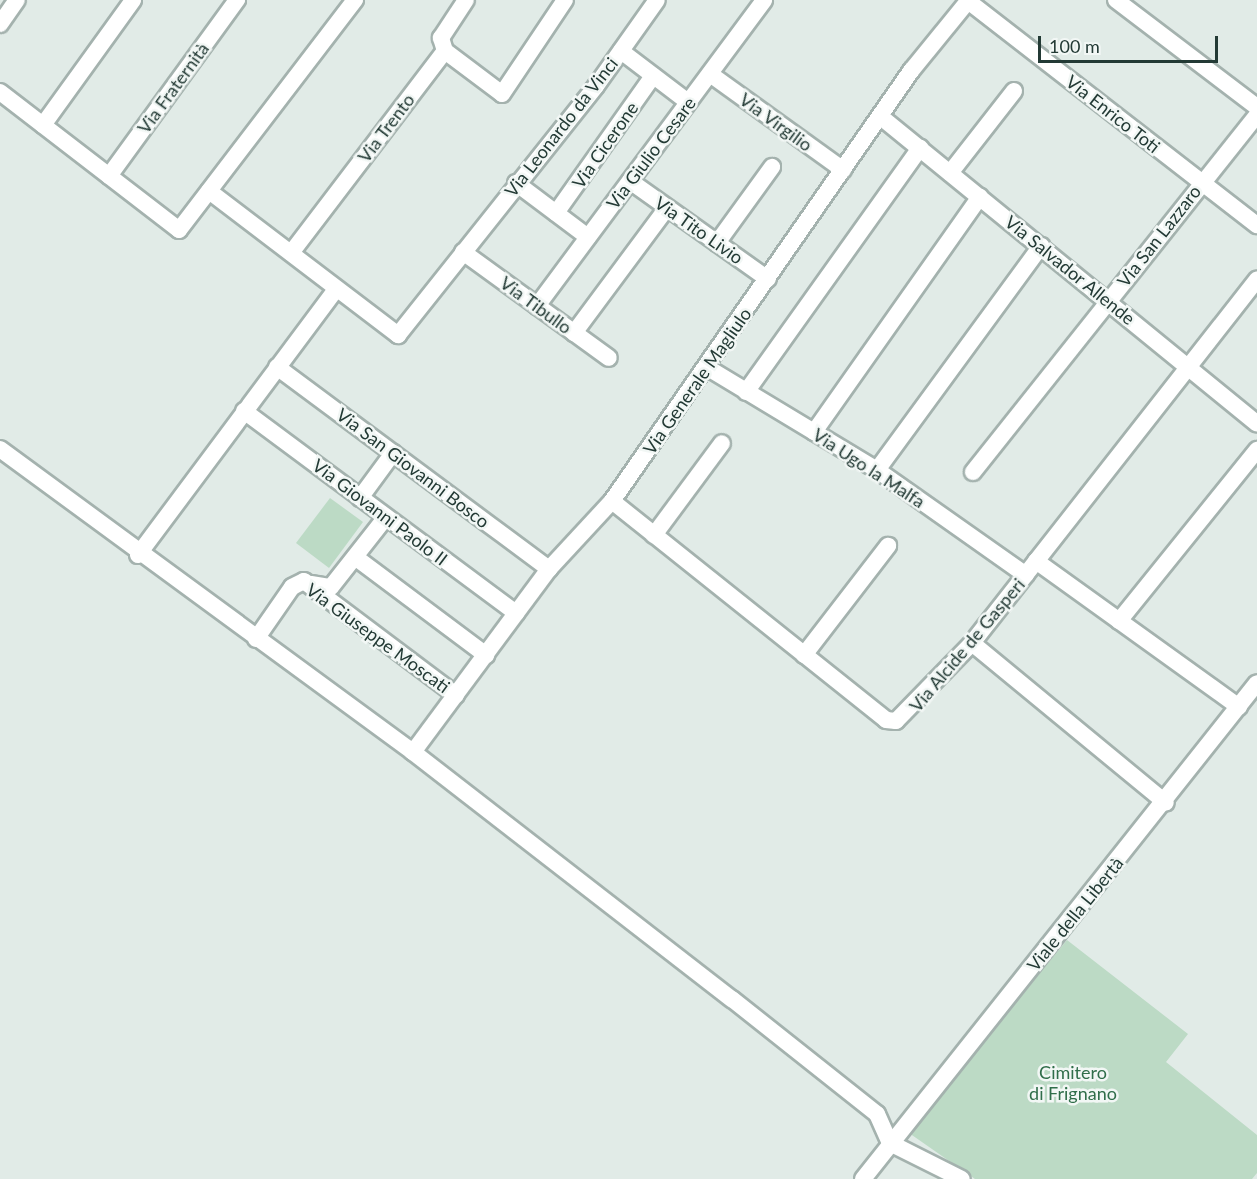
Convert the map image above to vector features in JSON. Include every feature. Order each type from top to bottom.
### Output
[{"type":"street","points":[[0,24],[17,0]]},
{"type":"street","points":[[43,125],[133,0]]},
{"type":"street","name":"Via Fraternità","points":[[108,176],[237,0]]},
{"type":"street","points":[[0,92],[179,230],[355,0]]},
{"type":"street","name":"Via Trento","points":[[291,253],[445,51],[441,38],[466,0]]},
{"type":"street","points":[[445,51],[502,94],[565,0]]},
{"type":"street","name":"Via Leonardo da Vinci","points":[[336,289],[398,335],[621,51],[657,0]]},
{"type":"street","name":"Via Giulio Cesare","points":[[537,306],[764,0]]},
{"type":"street","points":[[1116,0],[1257,107]]},
{"type":"street","name":"Via Generale Magliulo","points":[[413,752],[549,569],[612,501],[708,368],[843,170],[969,1]]},
{"type":"street","name":"Via Enrico Toti","points":[[969,1],[1257,225]]},
{"type":"street","points":[[621,51],[688,102]]},
{"type":"street","name":"Via Virgilio","points":[[710,74],[843,170]]},
{"type":"street","name":"Via Cicerone","points":[[556,213],[653,76]]},
{"type":"street","points":[[950,173],[1014,91]]},
{"type":"street","name":"Via San Lazzaro","points":[[973,472],[1257,115]]},
{"type":"street","name":"Via Salvador Allende","points":[[881,117],[1257,424]]},
{"type":"street","points":[[746,392],[920,148]]},
{"type":"street","points":[[717,243],[772,167]]},
{"type":"street","name":"Via Tito Livio","points":[[630,182],[768,279]]},
{"type":"street","points":[[516,183],[588,237]]},
{"type":"street","points":[[138,555],[336,289],[209,191]]},
{"type":"street","points":[[814,432],[980,197]]},
{"type":"street","points":[[574,333],[667,208]]},
{"type":"street","points":[[877,470],[1041,246]]},
{"type":"street","name":"Via Tibullo","points":[[463,252],[609,358]]},
{"type":"street","name":"Via Alcide de Gasperi","points":[[612,501],[886,720],[896,721],[972,643],[1257,280]]},
{"type":"street","name":"Via San Giovanni Bosco","points":[[278,367],[549,569]]},
{"type":"street","name":"Via Ugo la Malfa","points":[[708,368],[877,470],[1026,575]]},
{"type":"street","name":"Via Giovanni Paolo II","points":[[244,411],[516,613]]},
{"type":"street","points":[[654,536],[722,443]]},
{"type":"street","points":[[0,449],[138,555],[413,752],[877,1114],[890,1143],[962,1179]]},
{"type":"street","points":[[1119,621],[1257,450]]},
{"type":"street","points":[[360,498],[393,453]]},
{"type":"street","points":[[304,581],[331,587],[386,517]]},
{"type":"street","points":[[804,655],[888,546]]},
{"type":"street","points":[[355,557],[486,655]]},
{"type":"street","points":[[1036,561],[1239,707]]},
{"type":"street","name":"Via Giuseppe Moscati","points":[[256,639],[292,587],[304,581],[456,695]]},
{"type":"street","points":[[972,643],[1166,803]]},
{"type":"street","name":"Viale della Libertà","points":[[863,1179],[1166,803],[1257,683]]},
{"type":"green space","points":[[330,498],[363,522],[329,568],[296,543]]},
{"type":"green space","name":"Cimitero di Frignano","points":[[1067,940],[1188,1034],[1166,1062],[1257,1135],[1257,1173],[1252,1179],[975,1179],[909,1133]]}]
